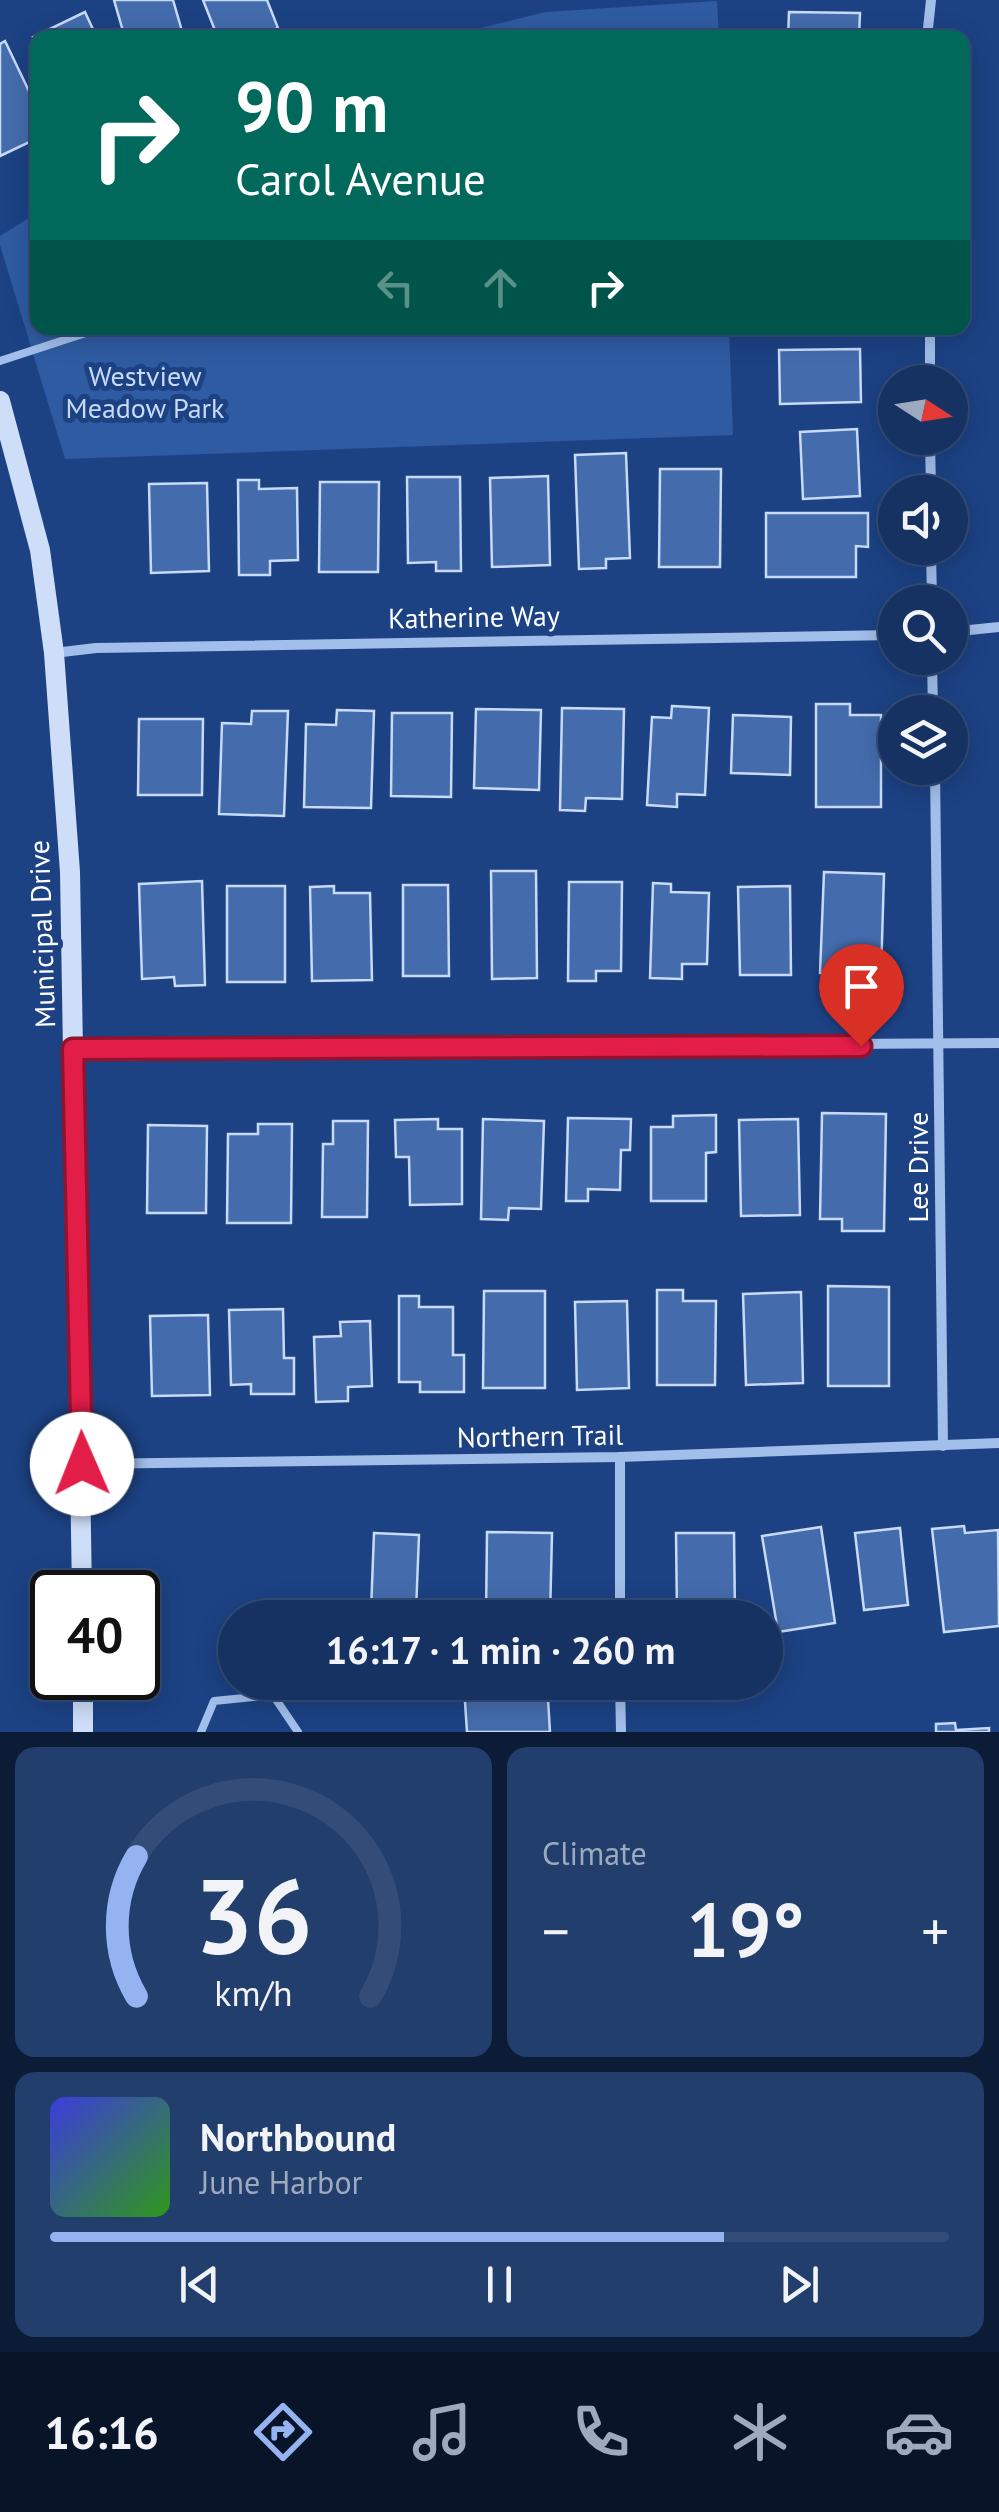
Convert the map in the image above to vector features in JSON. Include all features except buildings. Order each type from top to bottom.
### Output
[{"type":"street","points":[[929,30],[931,0]]},
{"type":"street","points":[[930,335],[930,365]]},
{"type":"street","name":"Municipal Drive","points":[[0,400],[40,550],[54,653],[70,872],[82,1570]]},
{"type":"street","points":[[968,630],[999,627]]},
{"type":"street","name":"Katherine Way","points":[[54,653],[116,647],[878,635]]},
{"type":"street","name":"Lee Drive","points":[[934,785],[943,1446]]},
{"type":"street","points":[[73,1049],[940,1046],[999,1042]]},
{"type":"street","name":"Northern Trail","points":[[82,1464],[620,1457],[999,1444]]},
{"type":"street","points":[[620,1457],[620,1600]]},
{"type":"street","points":[[83,1700],[83,1732]]},
{"type":"street","points":[[620,1700],[621,1732]]},
{"type":"lane","points":[[0,361],[80,335]]},
{"type":"lane","points":[[200,1732],[214,1700],[273,1695],[298,1732]]},
{"type":"green space","points":[[717,1],[719,30],[472,30],[545,12]]},
{"type":"green space","name":"Westview Meadow Park","points":[[30,217],[30,335],[729,335],[733,435],[65,459],[0,236]]},
{"type":"route","points":[[82,1464],[73,1049],[861,1046]]}]
